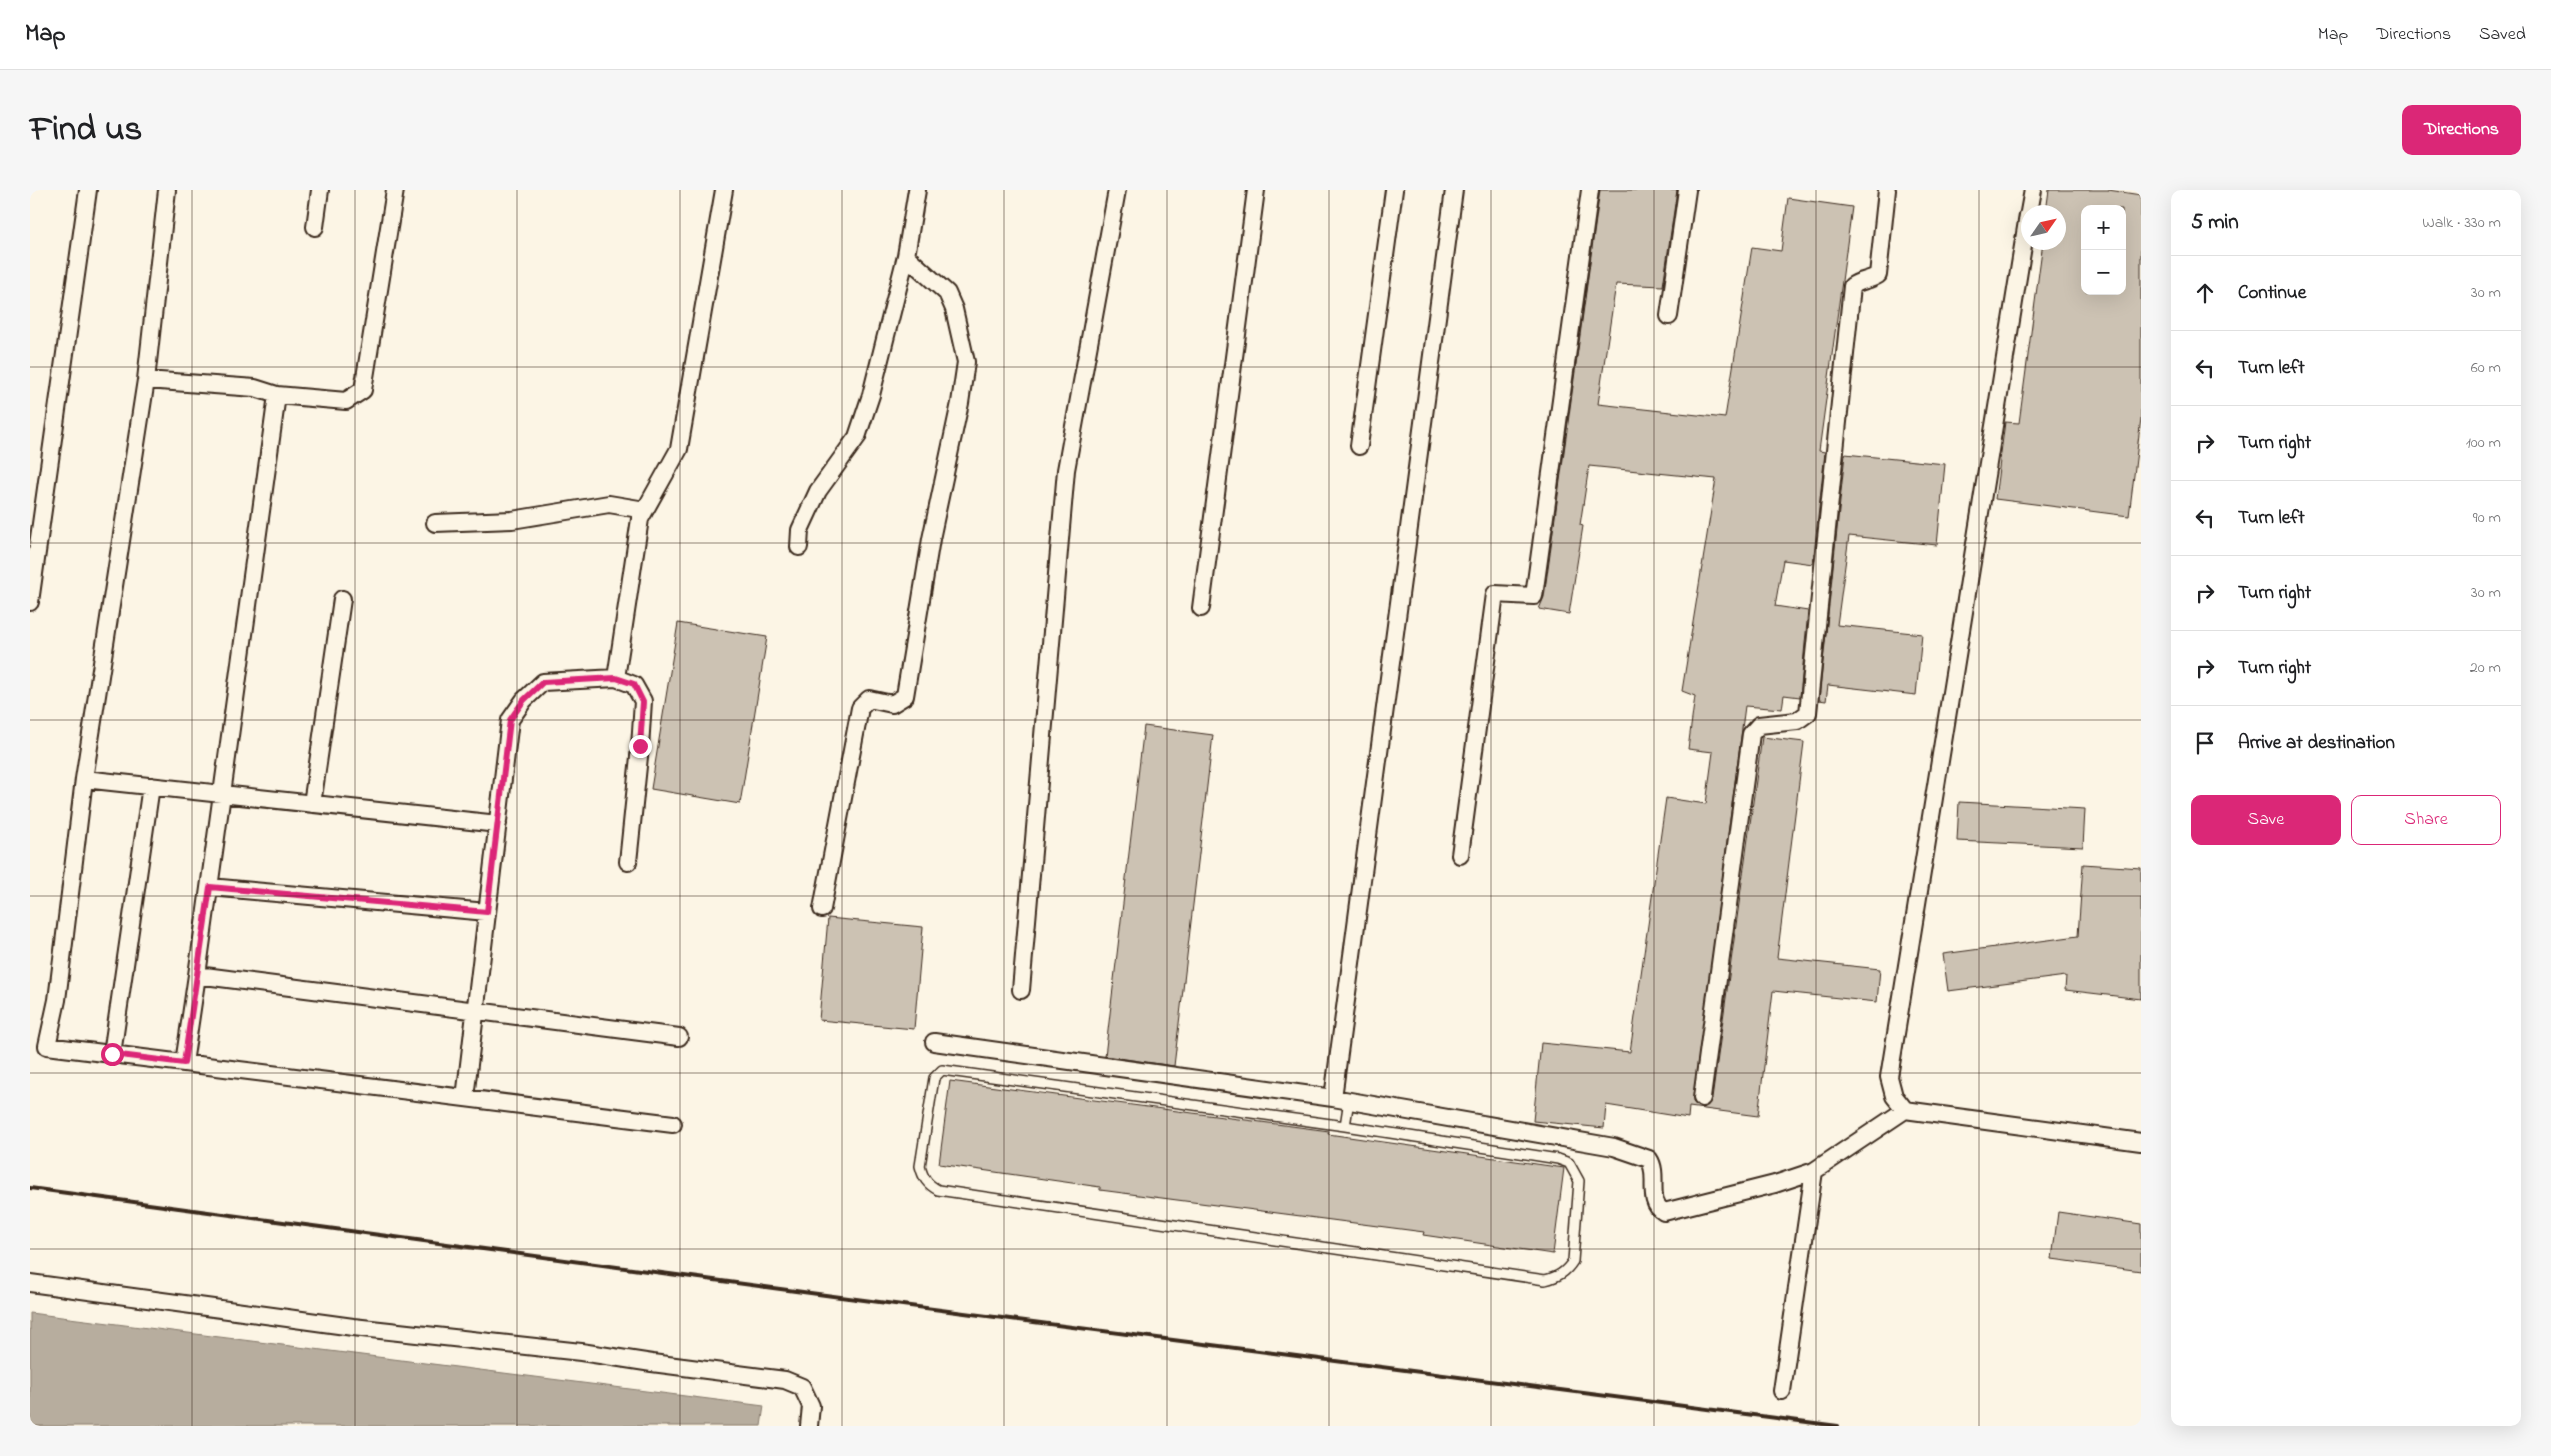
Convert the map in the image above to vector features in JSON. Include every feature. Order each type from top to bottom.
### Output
[{"type":"street","points":[[30,602],[88,190]]},
{"type":"street","points":[[167,190],[146,380],[84,779],[56,1000],[47,1046],[673,1124]]},
{"type":"street","points":[[315,227],[320,190]]},
{"type":"street","points":[[146,380],[255,388],[277,395],[346,401],[363,390],[396,190]]},
{"type":"street","points":[[616,678],[640,519],[679,449],[724,190]]},
{"type":"street","points":[[799,547],[800,530],[818,491],[857,437],[871,395],[906,256],[917,190]]},
{"type":"street","points":[[1021,990],[1066,470],[1117,190]]},
{"type":"street","points":[[1201,608],[1256,190]]},
{"type":"street","points":[[1359,446],[1394,190]]},
{"type":"street","points":[[1341,1099],[1454,190]]},
{"type":"street","points":[[1460,855],[1495,594],[1534,596],[1590,190]]},
{"type":"street","points":[[1669,316],[1687,190]]},
{"type":"street","points":[[1702,1098],[1751,734],[1759,725],[1798,721],[1808,712],[1852,286],[1858,281],[1870,281],[1878,275],[1887,190]]},
{"type":"street","points":[[2030,205],[2033,190]]},
{"type":"street","points":[[1905,1110],[1894,1096],[1889,1077],[2023,250]]},
{"type":"street","points":[[822,910],[860,708],[869,700],[892,704],[905,696],[930,539],[960,403],[966,362],[954,309],[947,293],[906,256]]},
{"type":"street","points":[[184,1063],[277,395]]},
{"type":"street","points":[[436,522],[512,520],[609,504],[645,510]]},
{"type":"street","points":[[312,804],[342,598]]},
{"type":"street","points":[[465,1098],[510,720],[524,700],[543,682],[616,678],[634,684],[643,702],[628,862]]},
{"type":"street","points":[[84,779],[498,824]]},
{"type":"street","points":[[112,1054],[151,786]]},
{"type":"street","points":[[210,887],[487,912]]},
{"type":"street","points":[[197,975],[679,1038]]},
{"type":"street","points":[[934,1042],[1341,1099],[1583,1141],[1646,1157],[1654,1169],[1654,1200],[1659,1209],[1664,1212],[1776,1184],[1814,1170],[1905,1110],[2141,1142]]},
{"type":"street","points":[[1782,1391],[1814,1170]]},
{"type":"street","points":[[30,1283],[353,1327],[582,1352],[785,1380],[802,1387],[811,1406],[808,1426]]},
{"type":"lane","points":[[942,1070],[1345,1126],[1558,1159],[1568,1163],[1579,1181],[1573,1260],[1568,1269],[1556,1278],[1545,1280],[938,1190],[923,1177],[920,1166],[934,1078],[942,1070]]},
{"type":"lane","points":[[1341,1099],[1345,1126]]},
{"type":"shaded area","points":[[30,1313],[764,1406],[761,1426],[30,1426]]},
{"type":"building","points":[[1600,190],[1677,190],[1663,286],[1616,284],[1598,404],[1725,418],[1752,247],[1781,251],[1788,198],[1852,207],[1819,451],[1825,452],[1813,564],[1783,560],[1775,606],[1808,611],[1800,697],[1784,695],[1782,709],[1745,706],[1693,1102],[1700,1108],[1705,1107],[1712,1099],[1762,737],[1804,742],[1777,958],[1880,969],[1877,1002],[1773,991],[1758,1116],[1689,1107],[1688,1118],[1606,1105],[1604,1128],[1533,1121],[1541,1043],[1630,1052],[1666,798],[1706,804],[1713,752],[1688,749],[1695,696],[1682,691],[1716,479],[1589,466],[1580,525],[1583,526],[1569,614],[1539,609],[1544,597]]},
{"type":"building","points":[[2049,190],[2108,190],[2141,195],[2141,418],[2129,516],[1995,499],[2005,422],[2019,423],[2042,250],[2066,250],[2066,205],[2047,205]]},
{"type":"building","points":[[1845,454],[1945,464],[1937,545],[1849,536],[1837,625],[1922,634],[1916,695],[1828,685],[1826,701],[1819,700]]},
{"type":"building","points":[[678,623],[767,637],[740,804],[651,789]]},
{"type":"building","points":[[1144,726],[1213,735],[1174,1066],[1105,1056]]},
{"type":"building","points":[[1959,802],[2085,809],[2083,847],[1957,841]]},
{"type":"building","points":[[2083,864],[2141,868],[2141,999],[2065,990],[2066,976],[1948,991],[1943,954],[2078,936]]},
{"type":"building","points":[[828,918],[923,927],[914,1029],[819,1020]]},
{"type":"building","points":[[950,1081],[1329,1131],[1328,1134],[1564,1168],[1553,1254],[1423,1235],[1424,1232],[1100,1190],[1100,1187],[939,1164]]},
{"type":"building","points":[[2058,1212],[2141,1224],[2141,1271],[2052,1259]]},
{"type":"railway","points":[[30,1188],[833,1296],[1838,1426]]},
{"type":"route","points":[[112,1054],[184,1063],[210,887],[487,912],[510,720],[524,700],[543,682],[616,678],[634,684],[643,702],[640,746]]}]
